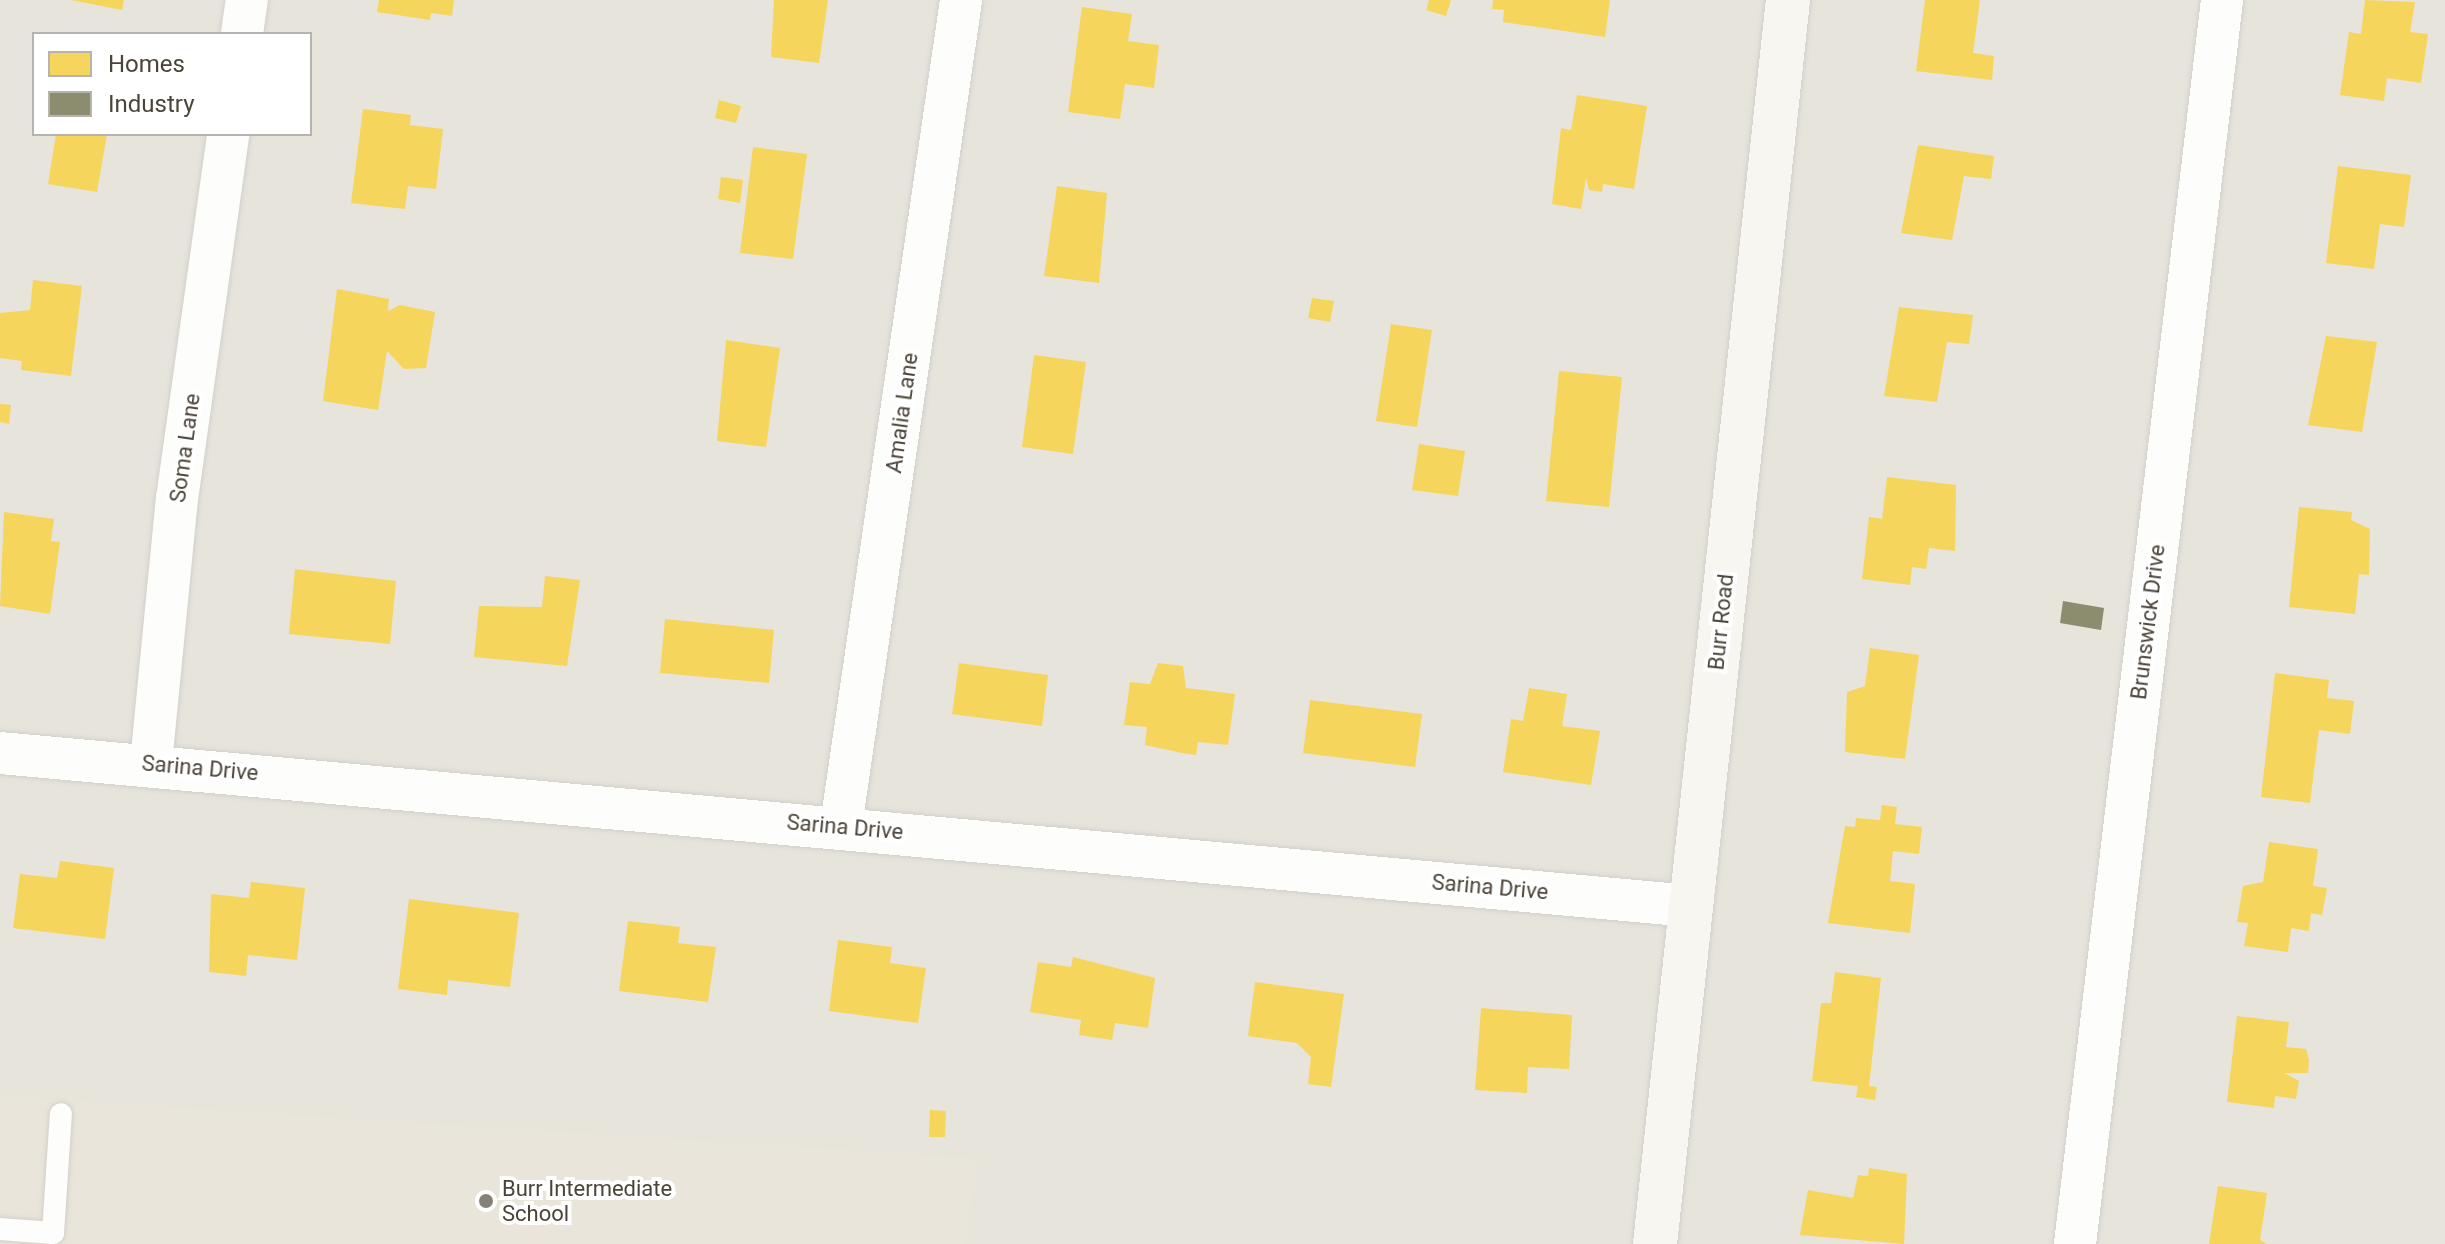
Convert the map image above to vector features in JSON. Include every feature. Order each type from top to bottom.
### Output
[{"type":"street","points":[[242,32],[247,0]]},
{"type":"street","name":"Amalia Lane","points":[[841,826],[961,0]]},
{"type":"street","name":"Burr Road","points":[[1655,1244],[1788,0]]},
{"type":"street","name":"Brunswick Drive","points":[[2075,1244],[2222,0]]},
{"type":"street","name":"Soma Lane","points":[[151,763],[177,499],[228,136]]},
{"type":"street","name":"Sarina Drive","points":[[0,753],[151,763],[1690,906]]},
{"type":"lane","points":[[0,1229],[53,1233],[61,1114]]},
{"type":"shaded area","points":[[0,0],[2445,0],[2445,1244],[0,1244]]},
{"type":"shaded area","name":"Burr Intermediate School","points":[[0,1096],[979,1158],[965,1244],[0,1244]]},
{"type":"building: Homes","points":[[71,0],[124,0],[122,10]]},
{"type":"building: Homes","points":[[379,0],[454,0],[452,16],[431,13],[430,20],[377,12]]},
{"type":"building: Homes","points":[[774,0],[828,0],[819,63],[771,57]]},
{"type":"building: Homes","points":[[1429,0],[1451,0],[1446,16],[1426,10]]},
{"type":"building: Homes","points":[[1493,0],[1610,0],[1605,37],[1503,22],[1504,10],[1492,9]]},
{"type":"building: Homes","points":[[1925,0],[1980,0],[1973,53],[1994,56],[1992,80],[1916,71]]},
{"type":"building: Homes","points":[[2365,0],[2415,2],[2410,32],[2428,34],[2421,83],[2387,78],[2384,101],[2340,95],[2349,32],[2361,34]]},
{"type":"building: Homes","points":[[1082,7],[1132,14],[1128,41],[1159,45],[1154,88],[1125,84],[1120,119],[1068,112]]},
{"type":"building: Homes","points":[[1577,95],[1647,106],[1634,189],[1603,184],[1602,192],[1589,190],[1586,178],[1581,209],[1552,204],[1561,128],[1571,130]]},
{"type":"building: Homes","points":[[719,100],[741,106],[736,123],[715,118]]},
{"type":"building: Homes","points":[[363,109],[411,115],[410,125],[443,129],[436,189],[408,186],[405,209],[351,203]]},
{"type":"building: Homes","points":[[56,136],[107,136],[97,192],[48,184]]},
{"type":"building: Homes","points":[[1918,145],[1994,156],[1991,179],[1964,176],[1952,240],[1901,233]]},
{"type":"building: Homes","points":[[753,147],[807,154],[793,259],[740,253]]},
{"type":"building: Homes","points":[[2338,166],[2411,175],[2404,227],[2380,224],[2374,269],[2326,263]]},
{"type":"building: Homes","points":[[721,177],[743,180],[740,203],[718,199]]},
{"type":"building: Homes","points":[[1057,186],[1107,193],[1099,283],[1044,276]]},
{"type":"building: Homes","points":[[33,280],[82,286],[71,376],[21,370],[22,361],[0,358],[0,313],[30,310]]},
{"type":"building: Homes","points":[[337,289],[389,299],[388,311],[400,305],[435,312],[426,368],[404,369],[387,351],[378,410],[323,401]]},
{"type":"building: Homes","points":[[1312,298],[1334,301],[1330,322],[1308,318]]},
{"type":"building: Homes","points":[[1899,307],[1973,315],[1969,344],[1947,342],[1937,402],[1884,396]]},
{"type":"building: Homes","points":[[1391,324],[1432,330],[1417,427],[1376,421]]},
{"type":"building: Homes","points":[[2326,336],[2377,342],[2362,432],[2308,425]]},
{"type":"building: Homes","points":[[726,340],[780,348],[766,447],[717,441]]},
{"type":"building: Homes","points":[[1034,355],[1086,362],[1073,454],[1022,447]]},
{"type":"building: Homes","points":[[1559,371],[1622,377],[1609,507],[1546,501]]},
{"type":"building: Homes","points":[[0,404],[11,405],[9,424],[0,422]]},
{"type":"building: Homes","points":[[1419,444],[1465,451],[1458,496],[1412,490]]},
{"type":"building: Homes","points":[[1887,477],[1956,485],[1955,551],[1929,548],[1926,569],[1912,567],[1910,585],[1862,579],[1869,517],[1882,519]]},
{"type":"building: Homes","points":[[2299,507],[2352,512],[2351,520],[2370,529],[2369,575],[2359,574],[2355,614],[2289,607]]},
{"type":"building: Homes","points":[[4,512],[54,519],[51,541],[60,542],[50,614],[0,606]]},
{"type":"building: Homes","points":[[295,569],[396,581],[390,644],[289,634]]},
{"type":"building: Homes","points":[[545,576],[580,580],[567,666],[474,657],[479,606],[542,607]]},
{"type":"building: Homes","points":[[665,619],[774,630],[769,683],[660,673]]},
{"type":"building: Homes","points":[[1870,648],[1919,655],[1905,759],[1845,752],[1847,692],[1865,686]]},
{"type":"building: Homes","points":[[959,663],[1048,675],[1042,726],[952,714]]},
{"type":"building: Homes","points":[[1158,663],[1183,666],[1186,688],[1235,694],[1228,745],[1198,742],[1196,755],[1182,753],[1145,745],[1147,727],[1124,725],[1130,682],[1150,684]]},
{"type":"building: Homes","points":[[2275,673],[2329,680],[2327,698],[2354,701],[2350,734],[2319,730],[2310,803],[2261,797]]},
{"type":"building: Homes","points":[[1529,688],[1567,694],[1562,726],[1600,731],[1591,785],[1503,772],[1511,719],[1523,721]]},
{"type":"building: Homes","points":[[1310,700],[1422,714],[1415,767],[1303,753]]},
{"type":"building: Homes","points":[[1882,805],[1897,807],[1895,824],[1922,827],[1919,854],[1893,851],[1890,881],[1915,884],[1910,933],[1828,923],[1845,826],[1855,827],[1856,818],[1880,820]]},
{"type":"building: Homes","points":[[2269,842],[2318,849],[2313,886],[2327,888],[2322,915],[2311,913],[2309,931],[2291,928],[2288,952],[2244,946],[2248,923],[2237,922],[2243,886],[2263,882]]},
{"type":"building: Homes","points":[[60,861],[114,868],[105,939],[13,928],[20,874],[57,878]]},
{"type":"building: Homes","points":[[251,882],[305,888],[297,960],[248,955],[246,976],[209,972],[211,894],[249,898]]},
{"type":"building: Homes","points":[[409,899],[519,913],[510,987],[448,980],[447,995],[398,989]]},
{"type":"building: Homes","points":[[628,921],[680,927],[678,943],[716,947],[708,1002],[619,991]]},
{"type":"building: Homes","points":[[838,940],[892,947],[890,963],[926,968],[918,1023],[829,1011]]},
{"type":"building: Homes","points":[[1073,957],[1155,978],[1148,1028],[1115,1023],[1112,1040],[1079,1035],[1081,1020],[1030,1012],[1038,962],[1071,967]]},
{"type":"building: Homes","points":[[1835,972],[1881,978],[1869,1086],[1877,1087],[1875,1100],[1856,1097],[1858,1086],[1812,1081],[1821,1003],[1831,1003]]},
{"type":"building: Homes","points":[[1255,982],[1344,994],[1331,1087],[1308,1084],[1311,1057],[1297,1043],[1248,1036]]},
{"type":"building: Homes","points":[[1481,1008],[1572,1015],[1569,1069],[1528,1067],[1527,1093],[1475,1090]]},
{"type":"building: Homes","points":[[2237,1016],[2289,1022],[2286,1047],[2306,1049],[2309,1060],[2308,1073],[2284,1073],[2299,1081],[2296,1099],[2275,1096],[2274,1108],[2227,1102]]},
{"type":"building: Homes","points":[[930,1110],[946,1111],[945,1137],[929,1137]]},
{"type":"building: Homes","points":[[1869,1168],[1907,1174],[1904,1244],[1800,1235],[1808,1190],[1853,1198],[1858,1175],[1868,1176]]},
{"type":"building: Homes","points":[[2218,1186],[2267,1193],[2260,1240],[2267,1244],[2209,1244]]},
{"type":"building: Industry","points":[[2063,601],[2104,608],[2101,630],[2060,623]]},
{"type":"place","name":"Burr Intermediate School","points":[[486,1201]]}]
